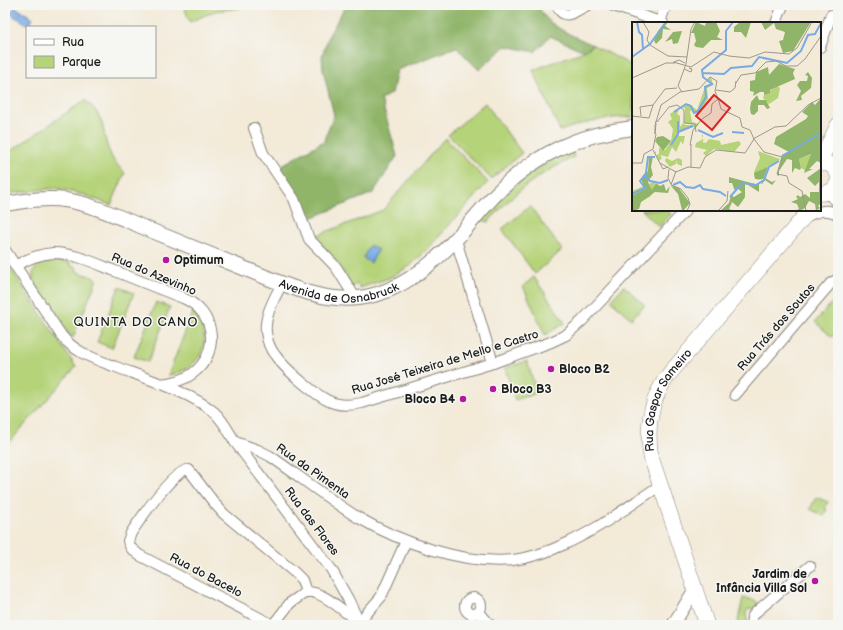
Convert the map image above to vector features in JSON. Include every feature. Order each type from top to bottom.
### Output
[{"type":"main road","points":[[821,160],[838,125]]},
{"type":"main road","name":"Avenida de Osnabruck","points":[[5,204],[52,199],[72,201],[112,214],[282,283],[317,295],[332,298],[356,298],[380,294],[402,284],[424,269],[456,240],[499,191],[536,160],[576,141],[609,132],[632,128]]},
{"type":"main road","points":[[821,162],[831,165],[838,172],[834,188],[825,196]]},
{"type":"main road","name":"Rua Gaspar Sameiro","points":[[707,625],[651,458],[649,434],[653,407],[658,390],[670,373],[805,213]]},
{"type":"street","points":[[557,5],[560,11],[567,14],[575,13],[588,5]]},
{"type":"street","points":[[611,5],[662,22],[666,5]]},
{"type":"street","points":[[776,22],[783,5]]},
{"type":"street","points":[[821,44],[831,15]]},
{"type":"street","points":[[254,128],[263,153],[294,199],[309,239],[336,268],[356,298]]},
{"type":"street","name":"Rua José Teixeira de Mello e Castro","points":[[282,283],[266,322],[266,332],[272,351],[278,360],[291,372],[322,397],[336,404],[352,405],[493,363],[551,342],[570,332],[685,211]]},
{"type":"street","points":[[805,213],[823,211],[832,212],[838,215]]},
{"type":"street","points":[[456,240],[493,363]]},
{"type":"street","points":[[5,250],[61,335],[70,345],[90,357],[160,384],[198,401],[213,412],[223,423],[235,442]]},
{"type":"street","name":"Rua do Azevinho","points":[[15,266],[33,257],[59,253],[92,262],[195,304],[204,314],[210,328],[211,346],[208,356],[192,375],[176,382],[160,384]]},
{"type":"street","name":"Rua Trás dos Soutos","points":[[735,395],[831,283],[838,279]]},
{"type":"street","name":"Rua da Pimenta","points":[[235,442],[264,452],[357,516],[390,534],[406,541],[445,553],[472,559],[514,560],[565,545],[590,532],[661,485]]},
{"type":"street","name":"Rua das Flores","points":[[235,442],[331,569],[348,598],[360,624]]},
{"type":"street","name":"Rua do Bacelo","points":[[273,625],[139,555],[129,545],[128,541],[131,533],[164,489],[183,470],[189,470],[224,514],[302,580],[306,592]]},
{"type":"street","points":[[273,625],[290,603],[306,592],[318,594],[360,624],[382,595],[406,541]]},
{"type":"street","points":[[752,625],[752,618],[756,612],[810,566]]},
{"type":"street","points":[[673,625],[695,589]]},
{"type":"street","points":[[479,612],[490,625]]},
{"type":"green space","points":[[183,5],[244,5],[240,8],[215,11],[190,22]]},
{"type":"green space","points":[[346,5],[538,5],[542,13],[554,25],[593,45],[584,51],[550,36],[535,52],[506,46],[479,70],[456,47],[397,70],[392,93],[381,99],[397,156],[373,193],[306,220],[277,168],[324,141],[334,115],[323,70],[322,56],[329,35]]},
{"type":"green space","points":[[593,45],[632,65],[632,117],[596,121],[560,131],[533,70],[584,51]]},
{"type":"green space","points":[[85,100],[97,113],[111,156],[116,164],[125,173],[111,205],[84,195],[56,188],[5,194],[5,155]]},
{"type":"green space","points":[[485,103],[522,153],[491,179],[448,135]]},
{"type":"green space","points":[[445,138],[488,182],[426,251],[410,266],[389,278],[360,288],[357,284],[352,287],[338,263],[315,236],[383,210]]},
{"type":"green space","points":[[572,150],[574,157],[530,182],[509,200],[488,222],[483,220],[504,195],[519,182],[544,164]]},
{"type":"green space","points":[[530,206],[562,250],[535,274],[502,229]]},
{"type":"green space","points":[[643,211],[668,211],[671,214],[659,227]]},
{"type":"green space","points":[[5,260],[76,367],[5,447]]},
{"type":"green space","points":[[59,261],[71,263],[70,265],[77,268],[76,271],[97,279],[73,338],[65,329],[33,279],[33,274],[37,266],[45,262]]},
{"type":"green space","points":[[534,277],[565,323],[545,335],[523,286]]},
{"type":"green space","points":[[624,286],[645,305],[631,319],[611,300]]},
{"type":"green space","points":[[119,287],[134,293],[112,348],[97,342]]},
{"type":"green space","points":[[838,296],[838,330],[832,337],[815,322]]},
{"type":"green space","points":[[156,302],[170,307],[148,362],[134,357]]},
{"type":"green space","points":[[193,312],[200,322],[204,332],[202,351],[197,360],[189,367],[180,372],[168,375]]},
{"type":"green space","points":[[527,361],[537,393],[515,400],[505,368]]},
{"type":"green space","points":[[816,497],[828,502],[825,508],[827,509],[824,516],[810,509]]},
{"type":"green space","points":[[743,598],[755,600],[759,604],[754,609],[748,609],[746,613],[748,625],[737,625]]},
{"type":"water","points":[[15,7],[33,18],[29,25],[10,14]]},
{"type":"water","points":[[370,245],[378,250],[371,263],[363,258]]},
{"type":"place","name":"Optimum","points":[[166,260]]},
{"type":"place","name":"Bloco B2","points":[[551,369]]},
{"type":"place","name":"Bloco B3","points":[[493,389]]},
{"type":"place","name":"Bloco B4","points":[[463,399]]},
{"type":"place","name":"Jardim de Infância Villa Sol","points":[[815,581]]},
{"type":"district","name":"QUINTA DO CANO","points":[[136,321]]}]
